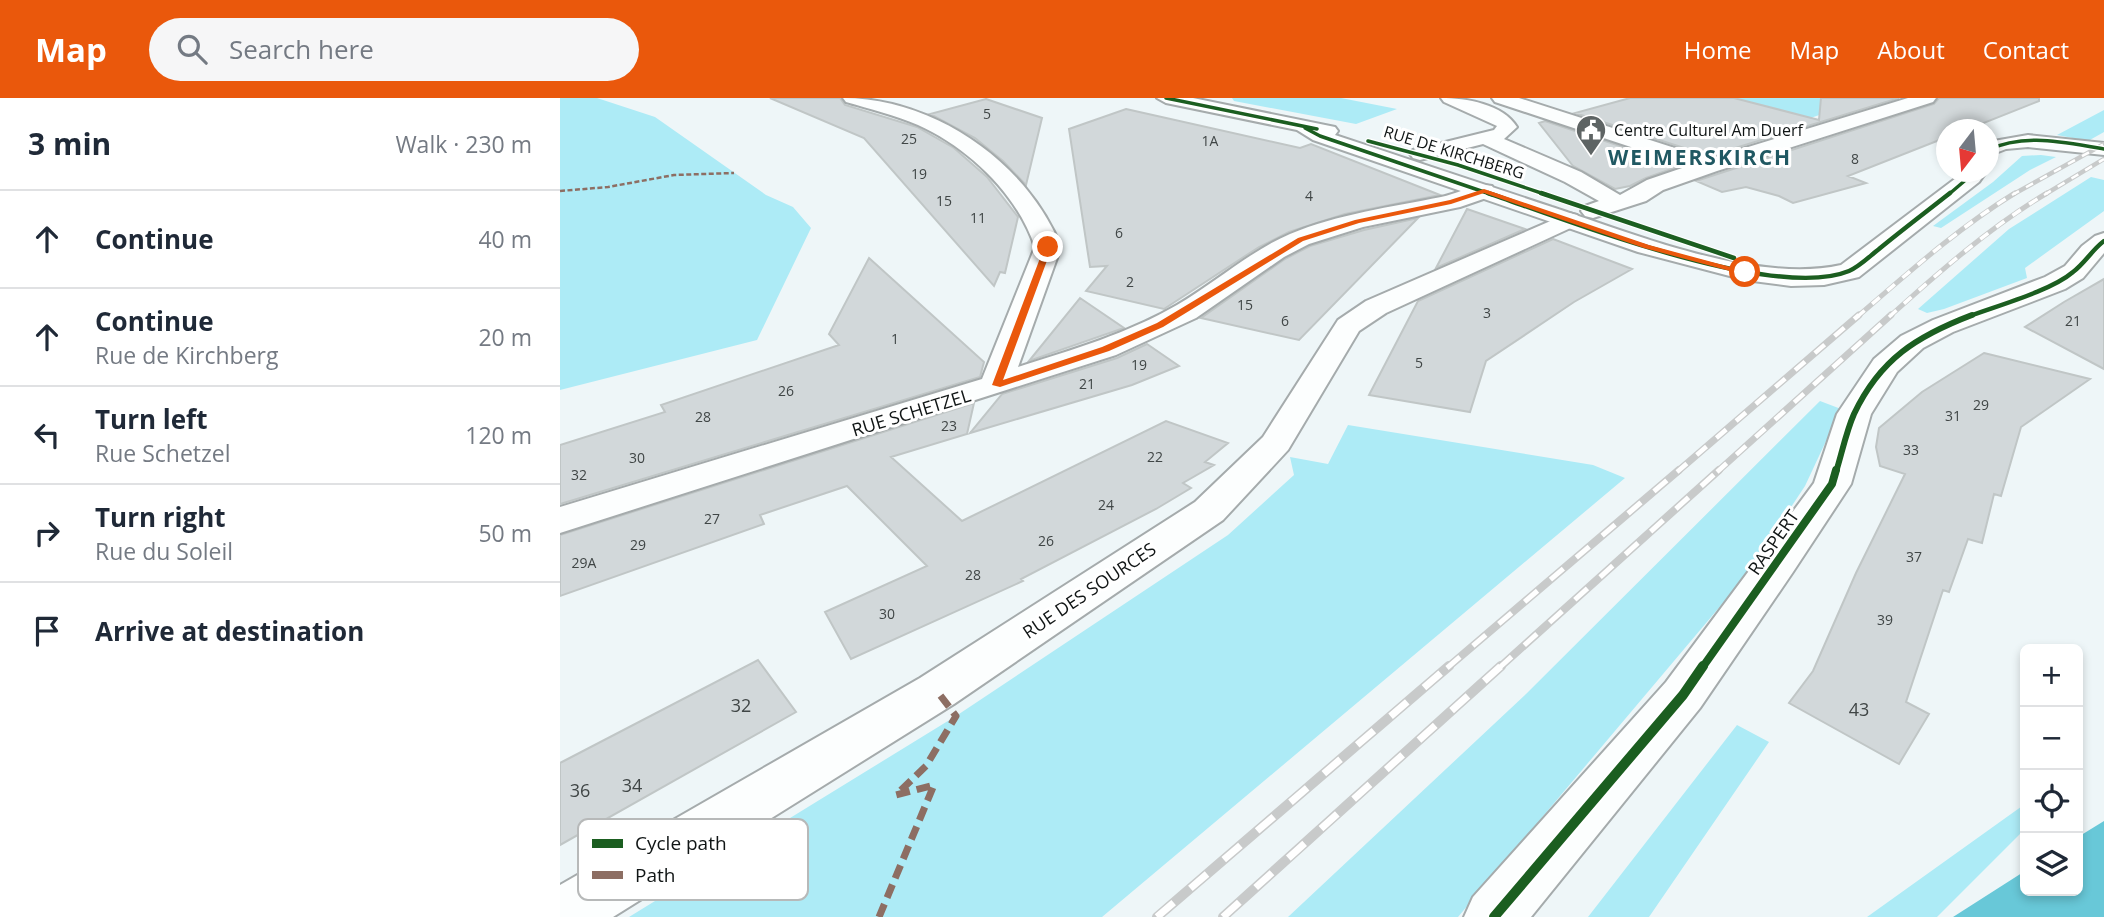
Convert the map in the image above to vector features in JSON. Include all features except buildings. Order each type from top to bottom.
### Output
[{"type":"street","points":[[852,98],[947,132],[967,146],[1018,193],[1043,227],[1048,247],[996,385]]},
{"type":"street","name":"RUE DE KIRCHBERG","points":[[1166,98],[1420,154],[1496,186]]},
{"type":"street","points":[[1420,154],[1501,134],[1507,127],[1503,120],[1450,98]]},
{"type":"street","points":[[1501,98],[1709,166]]},
{"type":"street","name":"RUE DES SOURCES","points":[[723,819],[937,691],[1209,511],[1276,443],[1348,326],[1376,307],[1593,211],[1638,196],[1655,185],[1927,98]]},
{"type":"street","name":"RUE DE KIRCHBERG","points":[[1305,128],[1321,136],[1593,211]]},
{"type":"street","points":[[1485,138],[1573,177],[1593,211],[1660,250],[1745,272],[1791,278],[1824,277],[1850,271],[1963,182]]},
{"type":"street","points":[[1999,144],[2031,141],[2104,149]]},
{"type":"street","name":"RUE SCHETZEL","points":[[560,520],[1105,349],[1160,325],[1300,239],[1357,221],[1451,202],[1496,186]]},
{"type":"street","name":"RASPERT","points":[[1494,917],[1683,695],[1779,562],[1832,484],[1854,414],[1885,366],[1912,342],[1943,326],[2055,283],[2074,272],[2091,251],[2104,241]]},
{"type":"street","name":"RUE DES SOURCES","points":[[560,917],[588,900]]},
{"type":"shaded area","points":[[560,98],[597,98],[655,117],[766,195],[793,207],[811,228],[757,340],[560,390]]},
{"type":"shaded area","points":[[1232,98],[1341,98],[1397,109],[1356,124],[1234,101]]},
{"type":"shaded area","points":[[1734,98],[1869,98],[1793,124]]},
{"type":"shaded area","points":[[2104,110],[2104,132],[2088,141],[2057,135]]},
{"type":"shaded area","points":[[2022,156],[2056,157],[2030,170],[1941,228],[1933,226],[1993,182],[1999,182],[1999,177]]},
{"type":"shaded area","points":[[2091,177],[2104,180],[2104,211],[2025,268],[2027,278],[1944,309],[1927,313],[1918,309],[2009,229]]},
{"type":"shaded area","points":[[1820,401],[1841,409],[1805,486],[1744,578],[1458,917],[1288,917],[1525,695]]},
{"type":"shaded area","points":[[1348,425],[1593,465],[1625,478],[1102,917],[629,917],[657,900],[808,900],[808,819],[788,819],[956,716],[1228,535],[1294,475],[1290,457],[1328,464]]},
{"type":"shaded area","points":[[1737,725],[1769,742],[1649,917],[1588,917]]},
{"type":"shaded area","points":[[2020,808],[2020,834],[1937,917],[1867,917]]},
{"type":"shaded area","points":[[2104,821],[2104,917],[1953,917],[2020,874],[2020,896],[2083,896],[2083,834]]},
{"type":"railway","points":[[2012,195],[2104,144]]},
{"type":"railway","points":[[2044,195],[2104,159]]},
{"type":"railway","points":[[1857,317],[1953,236],[2012,195]]},
{"type":"railway","points":[[1889,317],[1985,236],[2044,195]]},
{"type":"railway","points":[[1677,472],[1859,315]]},
{"type":"railway","points":[[1717,472],[1891,315]]},
{"type":"railway","points":[[1447,668],[1679,470]]},
{"type":"railway","points":[[1499,668],[1719,470]]},
{"type":"railway","points":[[1157,917],[1449,666]]},
{"type":"railway","points":[[1223,917],[1501,666]]},
{"type":"marked path","points":[[560,191],[608,187],[674,175],[734,173]]},
{"type":"marked path","points":[[879,917],[934,785],[896,795],[926,766],[956,716],[937,691]]},
{"type":"cycle path","points":[[1166,98],[1317,129]]},
{"type":"cycle path","points":[[1305,128],[1320,136],[1647,247],[1745,272],[1791,278],[1824,277],[1850,271],[1965,182]]},
{"type":"cycle path","points":[[1368,141],[1458,165],[1734,258]]},
{"type":"cycle path","points":[[1999,145],[2044,141],[2104,149]]},
{"type":"cycle path","points":[[1494,917],[1683,695],[1778,562],[1832,484],[1854,414],[1885,366],[1912,342],[1943,326],[2055,283],[2074,272],[2091,251],[2104,241]]},
{"type":"place","name":"Centre Culturel Am Duerf","points":[[1591,157]]},
{"type":"district","name":"WEIMERSKIRCH","points":[[1700,157]]},
{"type":"route","points":[[1048,247],[996,385],[1105,349],[1160,325],[1186,312],[1275,252],[1300,239],[1357,221],[1451,202],[1484,191],[1647,247],[1745,272]]}]
